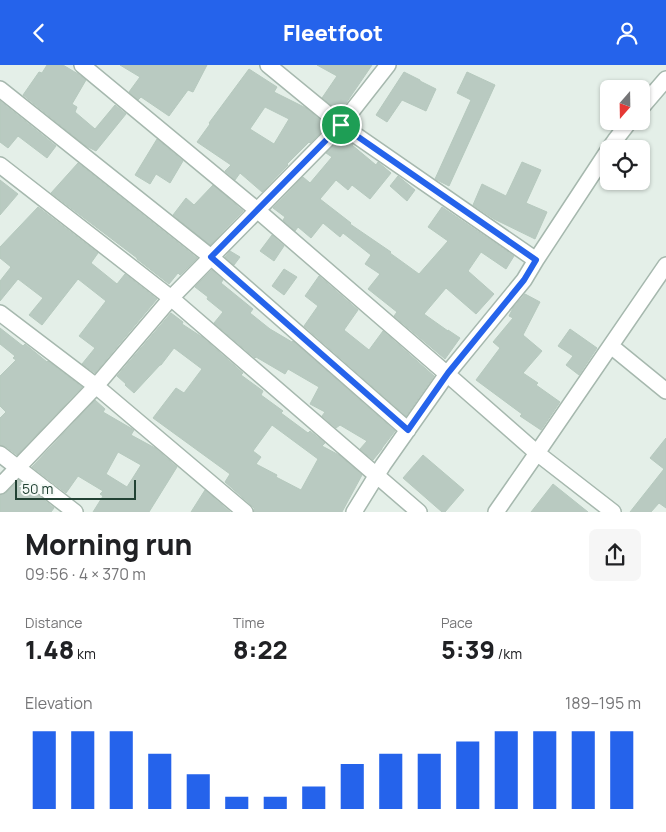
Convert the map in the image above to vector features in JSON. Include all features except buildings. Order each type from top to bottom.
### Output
[{"type":"street","points":[[82,65],[448,373],[537,453],[613,512]]},
{"type":"street","points":[[268,65],[341,125],[536,260]]},
{"type":"street","points":[[0,486],[96,386],[171,298],[341,125],[388,65]]},
{"type":"street","points":[[650,98],[666,79]]},
{"type":"street","points":[[0,89],[211,257],[408,430]]},
{"type":"street","points":[[615,140],[623,130]]},
{"type":"street","points":[[354,512],[448,373],[524,280],[600,163]]},
{"type":"street","points":[[0,165],[171,298],[419,512]]},
{"type":"street","points":[[496,512],[666,265]]},
{"type":"street","points":[[0,313],[96,386],[245,512]]},
{"type":"street","points":[[611,346],[666,391]]},
{"type":"street","points":[[0,454],[75,512]]},
{"type":"route","points":[[341,125],[536,260],[524,280],[448,373],[408,430],[211,257],[341,125]]}]
